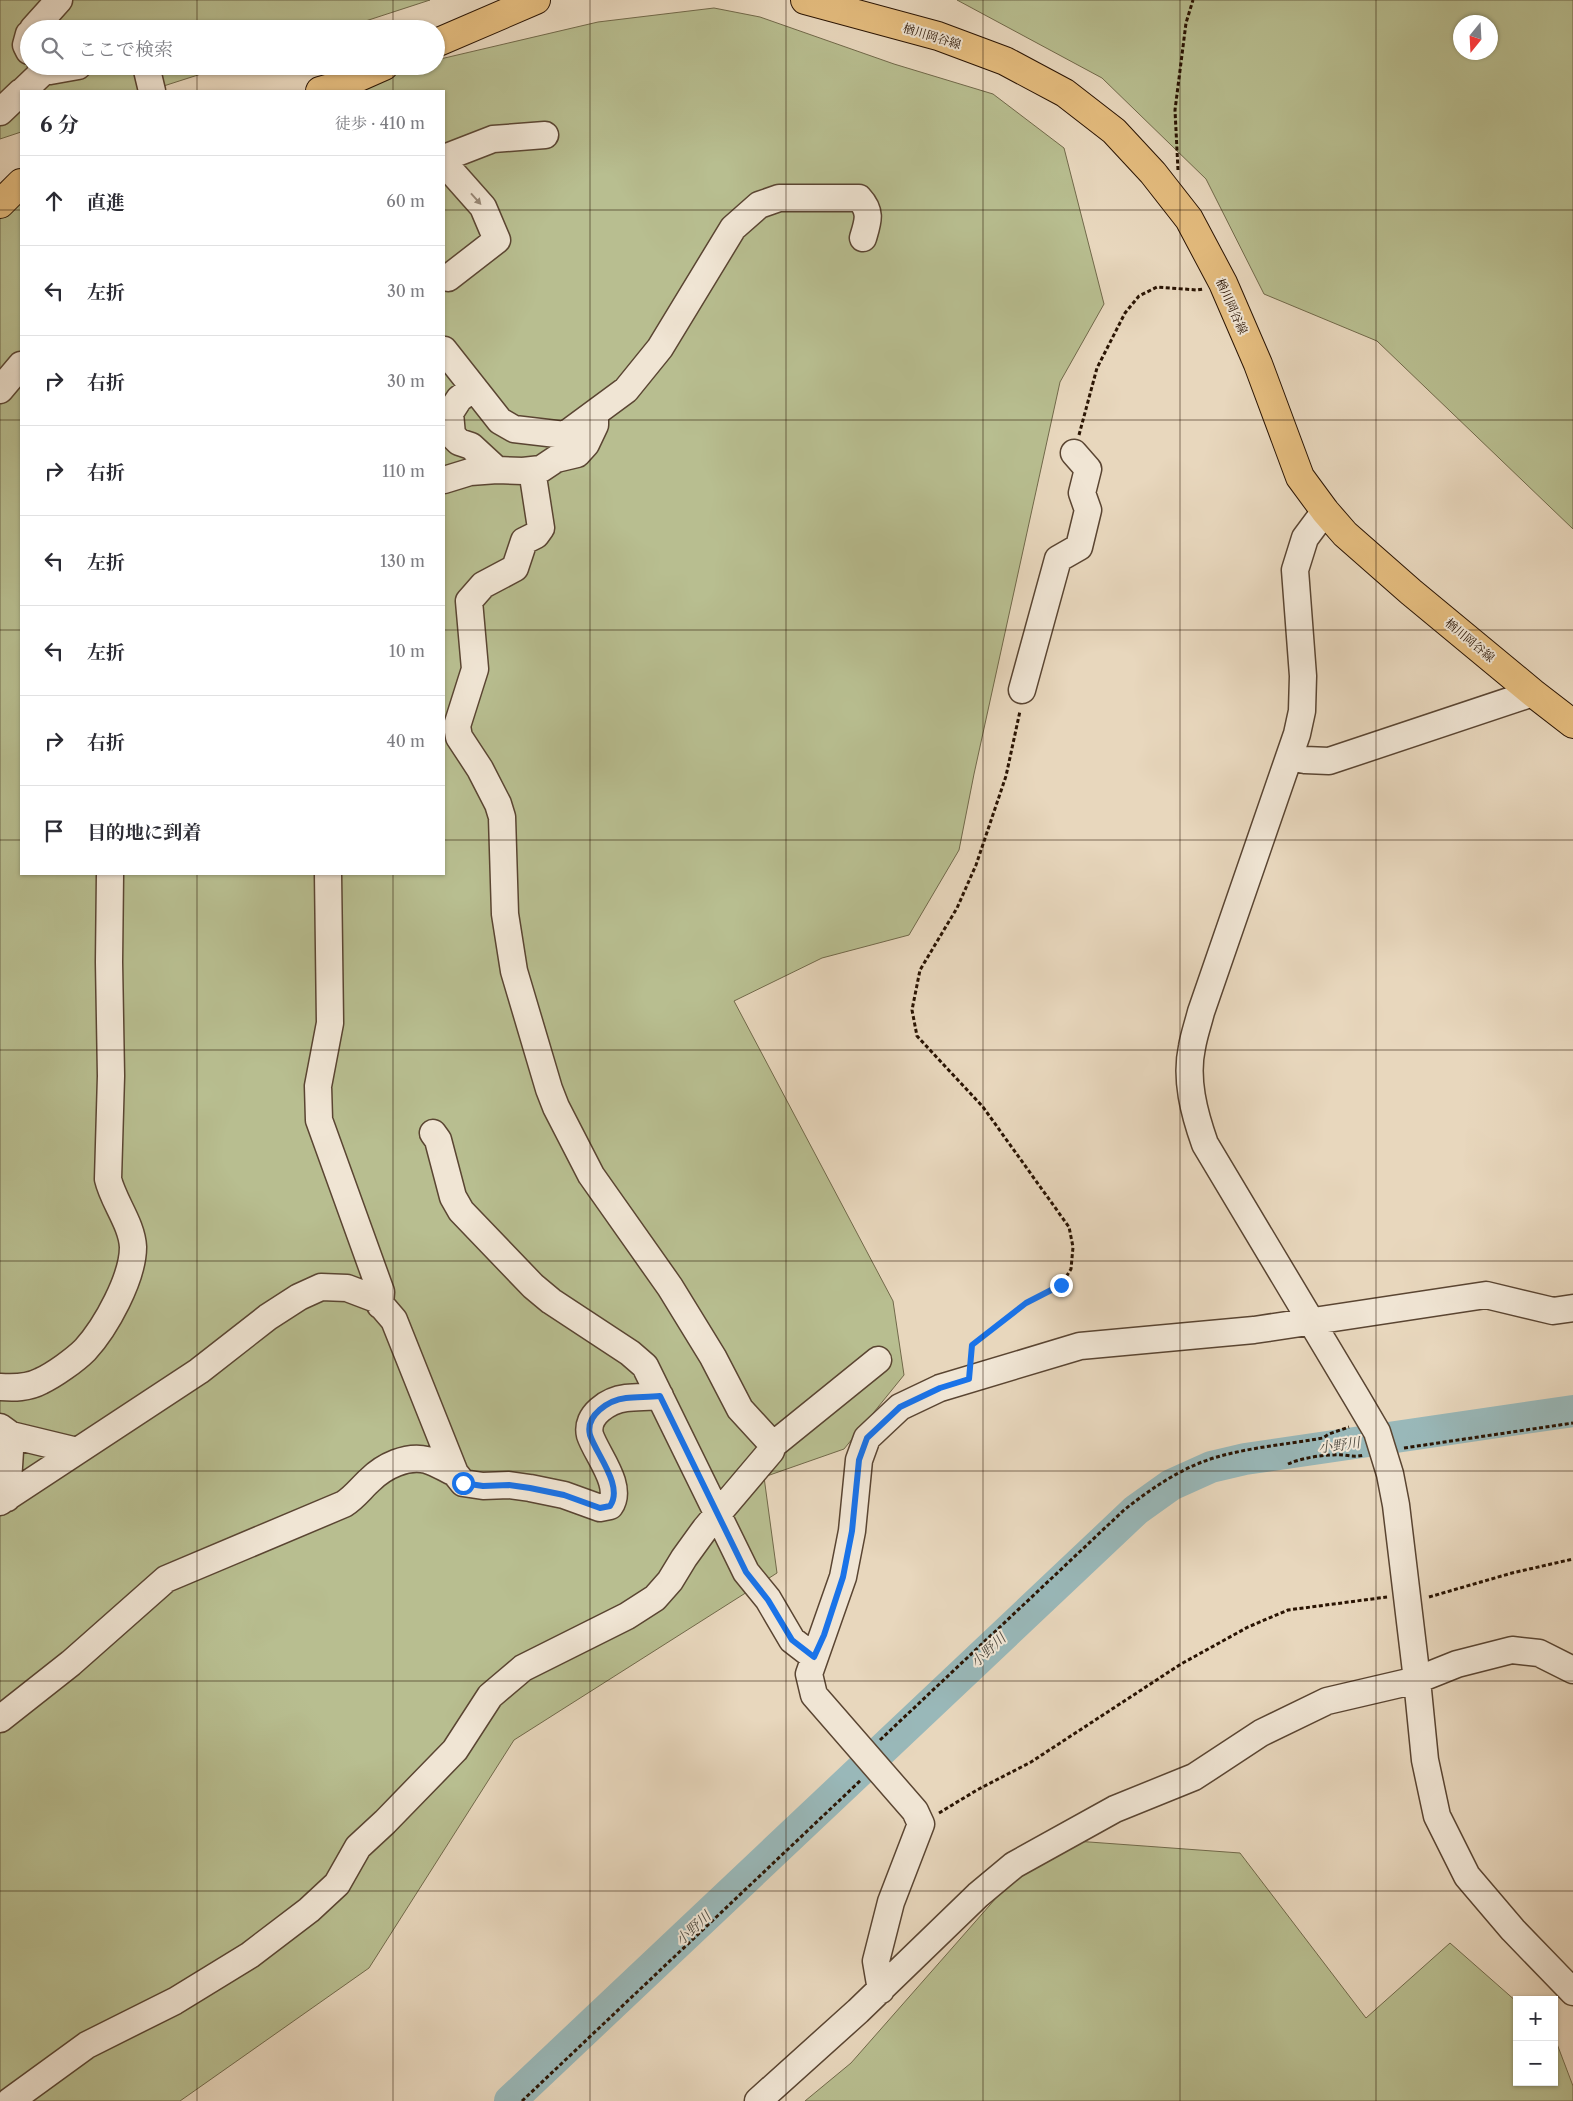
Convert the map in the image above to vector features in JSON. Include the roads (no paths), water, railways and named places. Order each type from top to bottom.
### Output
[{"type":"main road","points":[[445,38],[536,0]]},
{"type":"main road","name":"楢川岡谷線","points":[[813,1],[938,36],[1005,61],[1065,93],[1108,126],[1137,154],[1189,219],[1223,284],[1258,364],[1300,477],[1325,512],[1345,534],[1411,592],[1573,724]]},
{"type":"main road","points":[[324,90],[364,75]]},
{"type":"main road","points":[[0,204],[20,184]]},
{"type":"street","points":[[41,20],[59,0]]},
{"type":"street","points":[[23,90],[31,75]]},
{"type":"street","points":[[148,75],[152,90]]},
{"type":"street","points":[[0,112],[20,94]]},
{"type":"street","points":[[445,158],[493,139],[545,135]]},
{"type":"street","points":[[445,164],[483,206],[496,240],[448,278],[445,277]]},
{"type":"street","points":[[445,351],[500,421],[514,429],[565,435],[626,390],[660,348],[733,228],[759,205],[779,198],[859,198],[867,206],[868,219],[863,238]]},
{"type":"street","points":[[0,390],[20,366]]},
{"type":"street","points":[[0,411],[20,388]]},
{"type":"street","points":[[474,388],[459,399],[450,413],[452,435],[457,440],[471,446],[497,470]]},
{"type":"street","points":[[445,480],[470,472],[532,470],[541,468],[556,459],[576,454],[586,444],[595,425],[595,413]]},
{"type":"street","points":[[445,469],[450,462],[457,440]]},
{"type":"street","points":[[1022,690],[1058,559],[1079,547],[1088,510],[1082,493],[1088,469],[1074,453]]},
{"type":"street","points":[[532,470],[541,528],[536,535],[524,541],[515,568],[483,585],[469,601],[475,669],[457,726],[459,737],[480,769],[498,804],[502,817],[504,907],[514,971],[549,1089],[556,1107],[591,1175],[670,1287],[713,1356],[740,1409],[773,1445]]},
{"type":"street","points":[[1325,512],[1305,538],[1295,570],[1303,676],[1302,711],[1289,757],[1201,1012],[1191,1048],[1190,1082],[1195,1114],[1205,1144],[1312,1322],[1378,1437],[1396,1505],[1418,1680],[1425,1760],[1437,1816],[1467,1876],[1513,1930],[1573,1992]]},
{"type":"street","points":[[1289,757],[1304,760],[1329,760],[1533,693]]},
{"type":"street","points":[[0,1387],[26,1387],[41,1382],[84,1351],[116,1305],[131,1260],[133,1248],[131,1236],[110,1189],[108,1179],[112,1076],[109,962],[110,875]]},
{"type":"street","points":[[328,875],[330,1023],[318,1086],[319,1120],[381,1292],[380,1305]]},
{"type":"street","points":[[433,1133],[438,1140],[453,1197],[461,1211],[533,1286],[551,1301],[630,1353],[644,1366],[746,1572],[768,1600],[792,1640],[814,1657]]},
{"type":"street","points":[[3,1500],[199,1371],[268,1317],[299,1297],[321,1287],[347,1288],[376,1299],[394,1320],[456,1473],[463,1483],[483,1486],[509,1485],[530,1488],[564,1495],[600,1508],[610,1506],[614,1500],[614,1493],[604,1460],[590,1434],[591,1422],[600,1408],[624,1398],[660,1396]]},
{"type":"street","points":[[881,1990],[876,1961],[891,1902],[921,1824],[915,1811],[814,1695],[809,1674],[843,1577],[852,1531],[859,1460],[867,1438],[900,1407],[940,1388],[1080,1346],[1254,1330],[1486,1295],[1553,1310],[1573,1308]]},
{"type":"street","points":[[10,2101],[87,2045],[175,2001],[250,1955],[309,1910],[337,1884],[358,1847],[455,1750],[490,1696],[523,1668],[627,1616],[655,1598],[773,1445],[878,1360]]},
{"type":"street","points":[[3,1500],[6,1431],[77,1452]]},
{"type":"street","points":[[0,1719],[71,1664],[166,1579],[344,1504],[355,1497],[370,1479],[388,1466],[412,1458],[428,1460],[456,1473]]},
{"type":"street","points":[[758,2101],[881,1990],[978,1895],[1014,1865],[1060,1838],[1115,1809],[1194,1777],[1262,1733],[1327,1701],[1418,1680],[1457,1664],[1512,1650],[1538,1652],[1573,1670]]},
{"type":"waterway","name":"小野川","points":[[510,2101],[1136,1510],[1171,1485],[1211,1467],[1245,1459],[1573,1411]]}]
